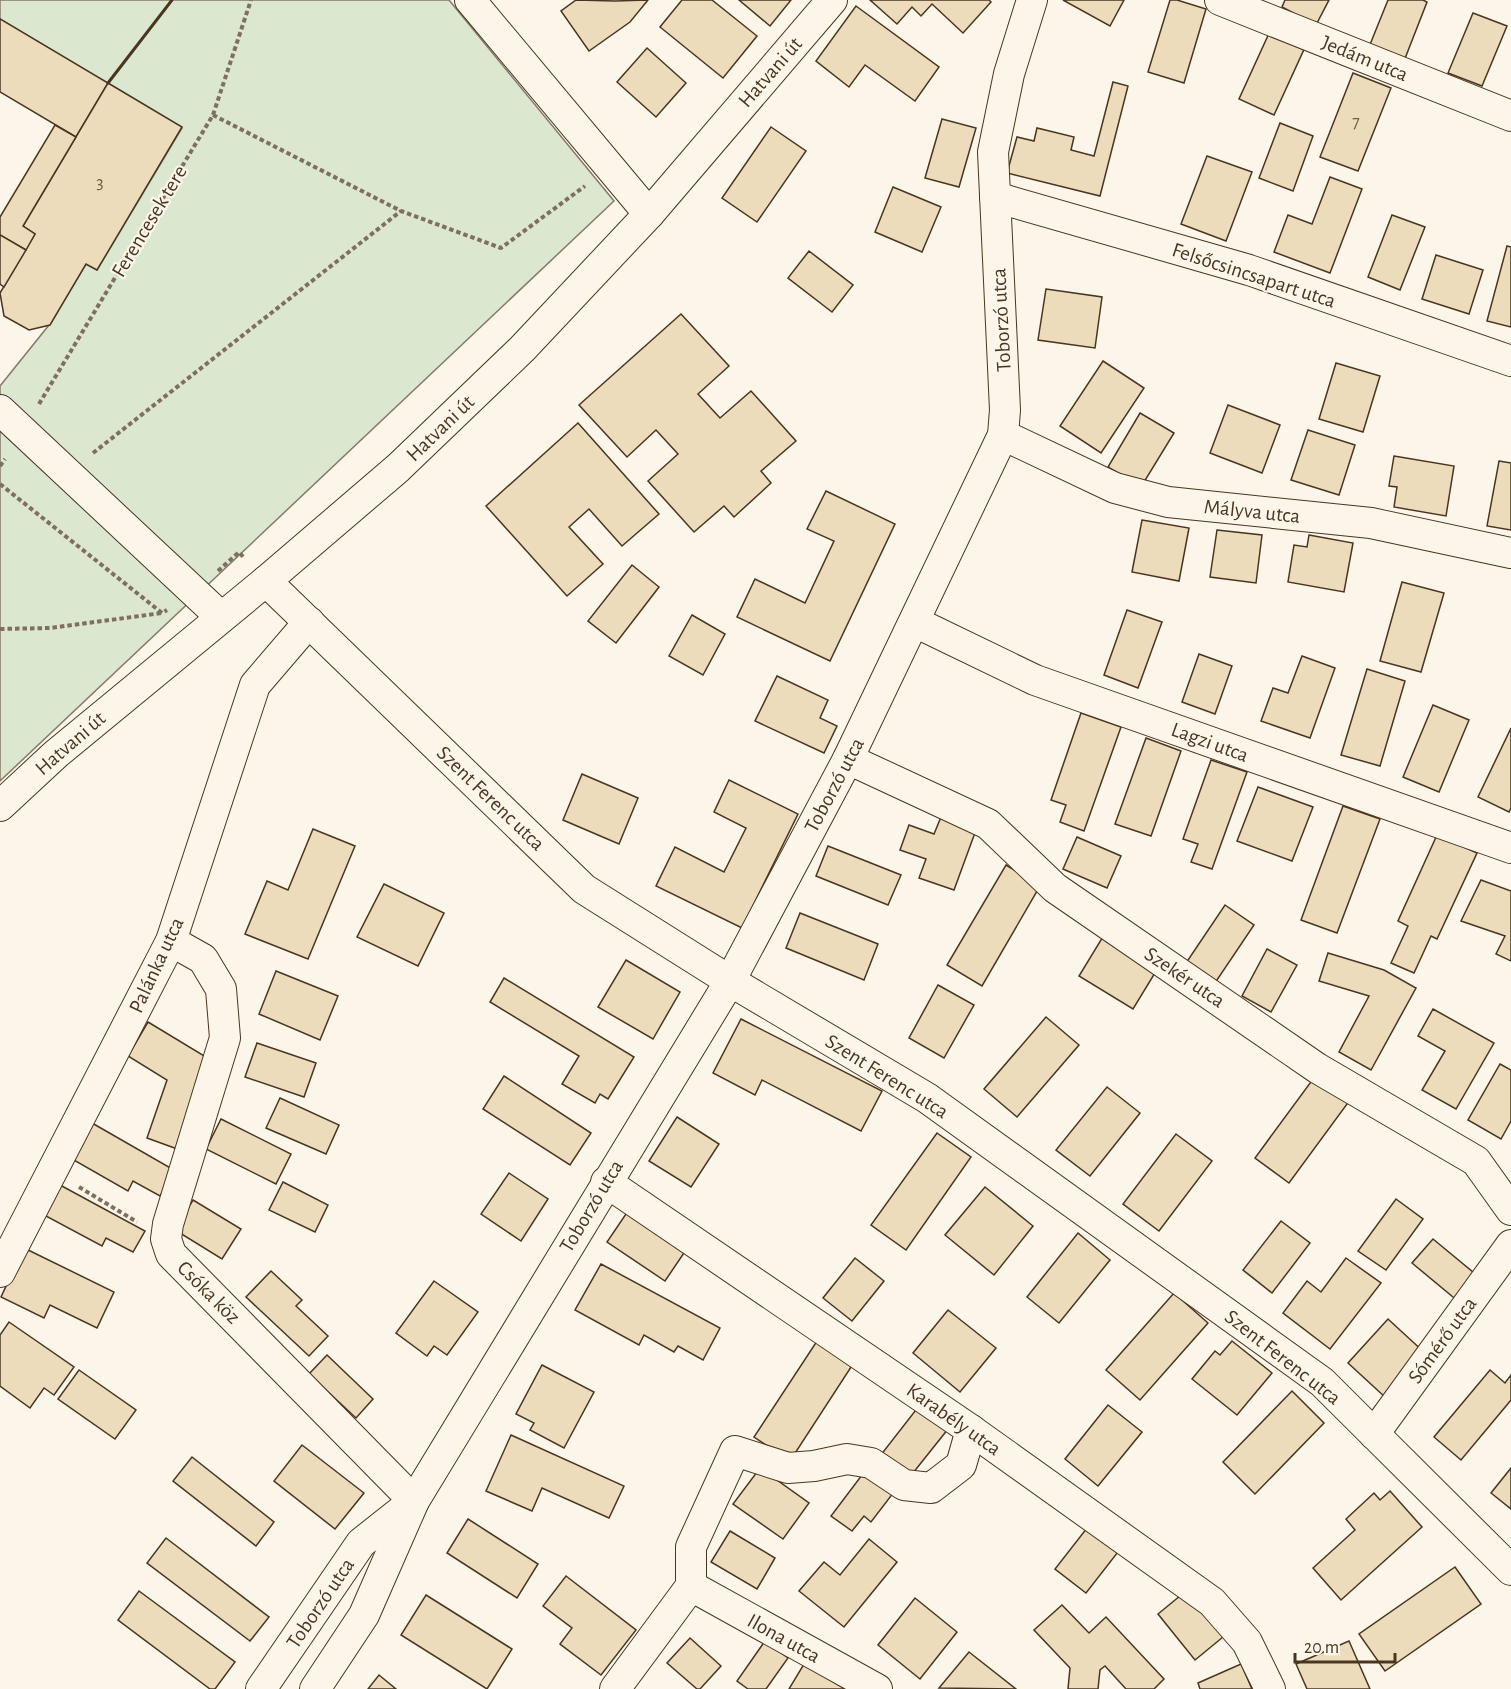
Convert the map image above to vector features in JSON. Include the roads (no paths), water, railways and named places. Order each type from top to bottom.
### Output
[{"type":"street","points":[[470,0],[649,214]]},
{"type":"street","name":"Hatvani út","points":[[0,806],[56,754],[266,581],[398,468],[522,348],[649,214],[832,0]]},
{"type":"street","name":"Toborzó utca","points":[[315,1689],[364,1615],[414,1501],[730,981],[848,759],[1003,435],[1005,410],[993,152],[1009,74],[1032,0]]},
{"type":"street","name":"Jedám utca","points":[[1220,0],[1511,116]]},
{"type":"street","name":"Felsőcsincsapart utca","points":[[995,197],[1249,270],[1511,361]]},
{"type":"street","points":[[0,410],[221,617]]},
{"type":"street","name":"Mályva utca","points":[[1003,435],[1115,489],[1168,502],[1371,523],[1511,553]]},
{"type":"street","name":"Szent Ferenc utca","points":[[266,581],[584,889],[730,981],[927,1098],[1322,1382],[1511,1570]]},
{"type":"street","name":"Palánka utca","points":[[0,1272],[171,941],[255,685],[309,622]]},
{"type":"street","name":"Lagzi utca","points":[[915,622],[1035,680],[1511,848]]},
{"type":"street","name":"Szekér utca","points":[[848,759],[988,824],[1055,888],[1317,1068],[1476,1161],[1511,1210]]},
{"type":"street","name":"Csóka köz","points":[[171,941],[203,959],[221,989],[225,1038],[168,1224],[166,1239],[171,1254],[414,1501]]},
{"type":"street","name":"Karabély utca","points":[[606,1182],[971,1430],[1212,1602],[1247,1642],[1270,1689]]},
{"type":"street","name":"Sómérő utca","points":[[1374,1434],[1511,1245]]},
{"type":"street","points":[[615,1689],[691,1586],[691,1547],[735,1451],[788,1468],[814,1466],[847,1459],[871,1463],[904,1485],[931,1488],[961,1465],[971,1430]]},
{"type":"street","name":"Toborzó utca","points":[[261,1689],[361,1543],[414,1501]]},
{"type":"street","name":"Ilona utca","points":[[691,1586],[877,1689]]}]
